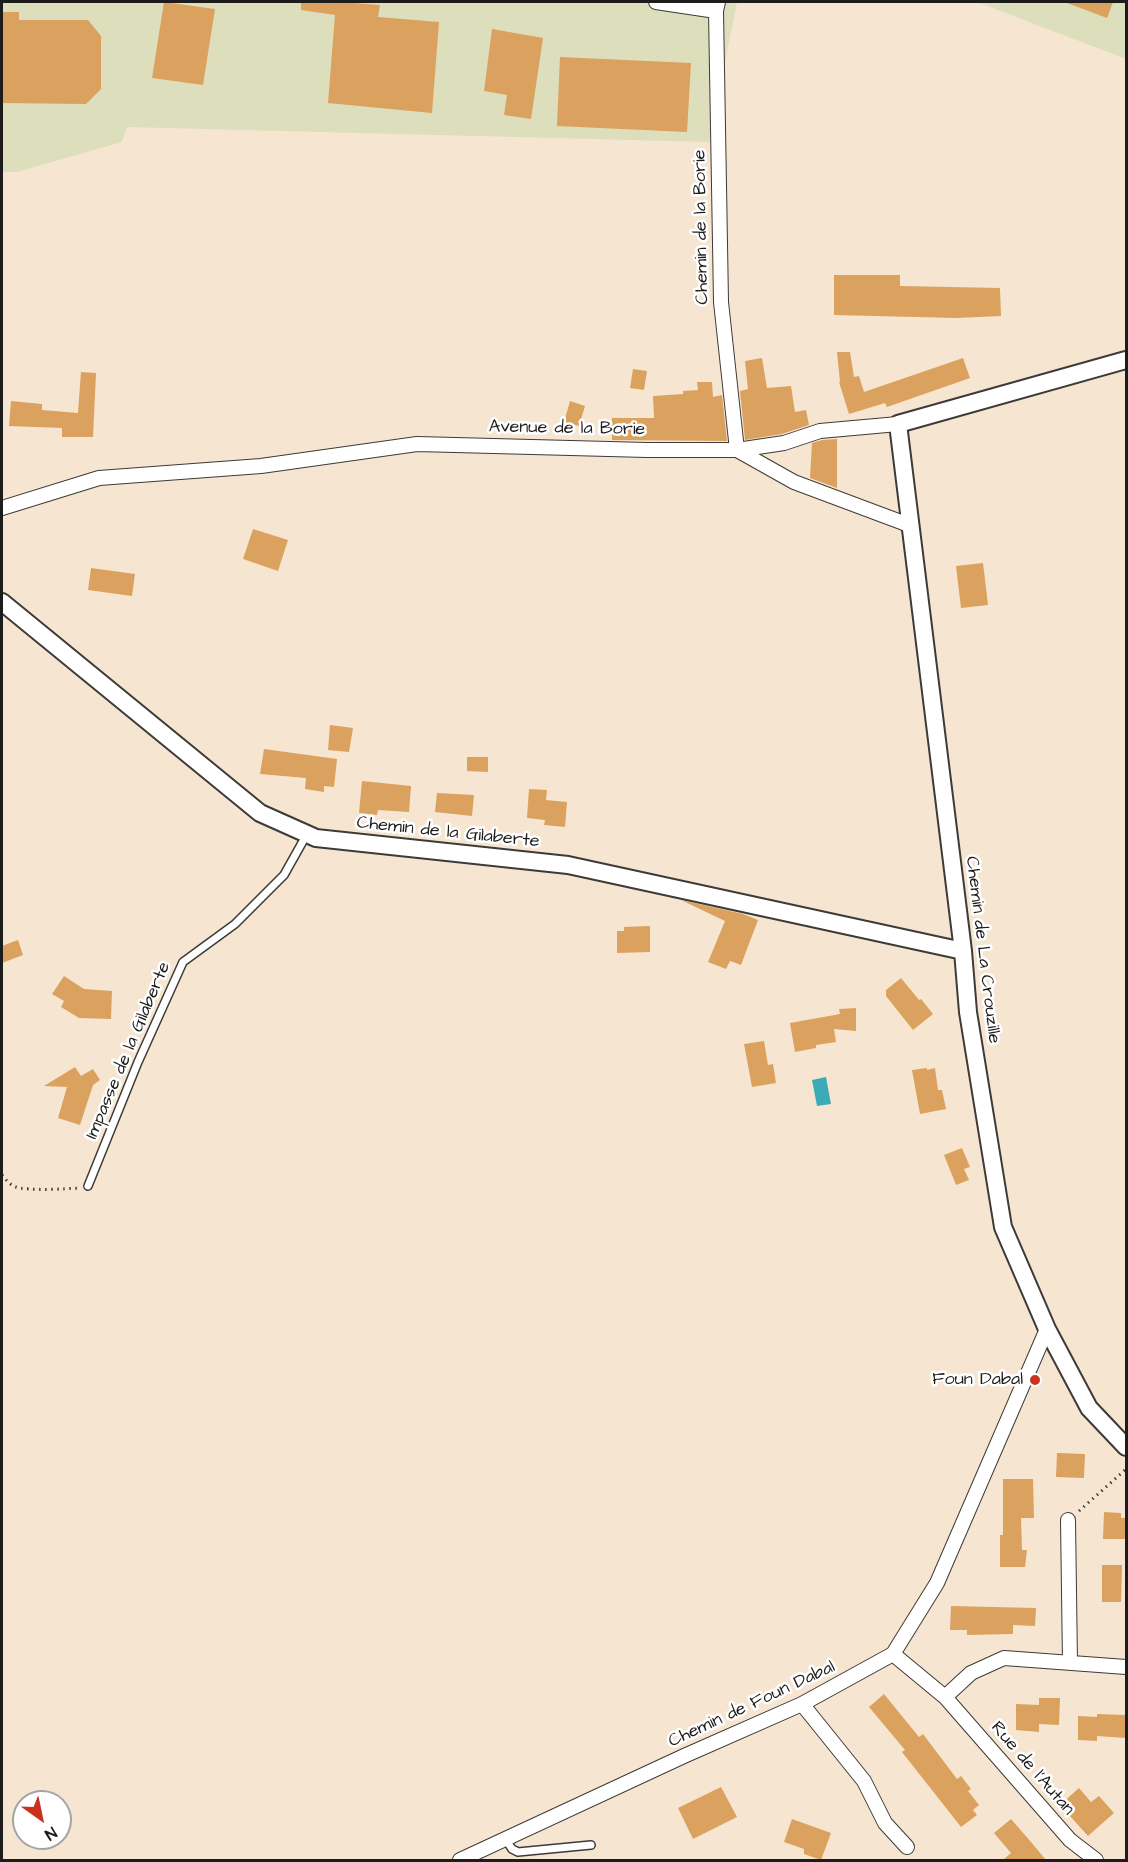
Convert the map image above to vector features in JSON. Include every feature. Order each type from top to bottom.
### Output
[{"type":"street","points":[[656,2],[717,6]]},
{"type":"street","name":"Chemin de la Borie","points":[[717,6],[721,302],[737,450]]},
{"type":"street","name":"Avenue de la Borie","points":[[2,508],[99,478],[261,466],[417,444],[737,450],[784,443],[820,431],[898,424],[1126,360]]},
{"type":"street","name":"Chemin de La Crouzille","points":[[898,424],[963,951],[968,1012],[1003,1227],[1047,1329],[1089,1408],[1126,1447]]},
{"type":"street","points":[[737,450],[794,482],[909,525]]},
{"type":"street","name":"Chemin de la Gilaberte","points":[[2,602],[260,813],[316,838],[568,865],[963,951]]},
{"type":"street","name":"Chemin de Foun Dabal","points":[[460,1860],[802,1704],[893,1654],[937,1583],[1047,1329]]},
{"type":"street","points":[[1068,1520],[1070,1663]]},
{"type":"street","name":"Rue de l'Autan","points":[[893,1654],[945,1697],[1070,1840],[1096,1860]]},
{"type":"street","points":[[945,1697],[971,1672],[1004,1658],[1126,1667]]},
{"type":"street","points":[[802,1704],[864,1781],[885,1823],[907,1847]]},
{"type":"lane","name":"Impasse de la Gilaberte","points":[[88,1186],[138,1062],[183,962],[235,924],[284,875],[307,834]]},
{"type":"lane","points":[[506,1840],[512,1849],[518,1852],[591,1845]]},
{"type":"path","points":[[2,1175],[18,1188],[69,1189],[88,1186]]},
{"type":"path","points":[[1068,1520],[1126,1469]]},
{"type":"shaded area","points":[[2,2],[737,2],[709,142],[127,127],[122,142],[17,172],[2,172]]},
{"type":"shaded area","points":[[977,2],[1126,2],[1126,59]]},
{"type":"water","points":[[826,1077],[831,1104],[817,1106],[812,1080]]},
{"type":"building","points":[[164,2],[215,9],[203,85],[152,78]]},
{"type":"building","points":[[301,2],[380,5],[378,17],[439,22],[432,113],[328,103],[335,15],[301,10]]},
{"type":"building","points":[[1067,2],[1113,2],[1107,18]]},
{"type":"building","points":[[2,12],[19,12],[19,20],[88,20],[101,36],[101,89],[86,104],[2,103]]},
{"type":"building","points":[[492,29],[543,38],[531,119],[504,115],[507,95],[484,91]]},
{"type":"building","points":[[560,57],[691,63],[687,132],[557,126]]},
{"type":"building","points":[[834,275],[900,275],[900,286],[1000,288],[1001,316],[956,318],[834,315]]},
{"type":"building","points":[[837,352],[850,352],[854,377],[859,376],[864,392],[963,358],[970,378],[887,407],[885,403],[849,414],[839,382]]},
{"type":"building","points":[[762,358],[767,388],[791,386],[795,412],[806,410],[809,425],[782,434],[745,440],[740,391],[748,389],[745,361]]},
{"type":"building","points":[[633,369],[647,371],[644,390],[630,388]]},
{"type":"building","points":[[81,372],[96,373],[93,437],[62,437],[62,428],[9,426],[11,401],[42,404],[42,410],[78,413]]},
{"type":"building","points":[[697,382],[712,382],[713,397],[722,395],[727,441],[612,440],[612,418],[654,418],[653,396],[683,394],[683,391],[698,390]]},
{"type":"building","points":[[570,401],[585,406],[579,426],[564,422]]},
{"type":"building","points":[[837,439],[837,488],[810,478],[812,443]]},
{"type":"building","points":[[253,529],[288,540],[278,571],[243,559]]},
{"type":"building","points":[[983,563],[988,605],[961,608],[956,566]]},
{"type":"building","points":[[91,568],[135,574],[132,596],[88,590]]},
{"type":"building","points":[[330,725],[353,728],[349,752],[328,750]]},
{"type":"building","points":[[264,749],[337,759],[334,787],[324,786],[324,792],[305,789],[306,778],[260,774]]},
{"type":"building","points":[[467,757],[488,757],[488,772],[467,771]]},
{"type":"building","points":[[362,781],[411,786],[409,812],[378,810],[377,815],[359,813]]},
{"type":"building","points":[[529,789],[547,790],[546,800],[567,802],[565,827],[544,825],[545,820],[527,818]]},
{"type":"building","points":[[437,793],[474,795],[472,816],[435,812]]},
{"type":"building","points":[[681,900],[743,914],[758,920],[741,965],[730,961],[726,969],[708,962],[725,921]]},
{"type":"building","points":[[650,926],[650,952],[617,953],[617,931],[624,931],[624,927]]},
{"type":"building","points":[[18,940],[23,955],[2,963],[2,946]]},
{"type":"building","points":[[64,976],[84,989],[112,991],[111,1019],[79,1018],[61,1007],[64,1001],[52,994]]},
{"type":"building","points":[[901,978],[933,1014],[913,1030],[886,996],[886,990]]},
{"type":"building","points":[[856,1008],[856,1031],[834,1029],[836,1042],[816,1045],[816,1048],[795,1052],[790,1023],[840,1014],[839,1009]]},
{"type":"building","points":[[764,1041],[768,1065],[773,1064],[776,1083],[752,1087],[744,1044]]},
{"type":"building","points":[[75,1067],[81,1076],[93,1069],[100,1080],[93,1085],[80,1125],[58,1118],[67,1087],[44,1086]]},
{"type":"building","points":[[927,1068],[927,1070],[935,1068],[938,1090],[942,1090],[946,1109],[920,1114],[912,1070]]},
{"type":"building","points":[[962,1148],[970,1167],[964,1169],[969,1180],[956,1185],[944,1155]]},
{"type":"building","points":[[1057,1453],[1085,1454],[1084,1478],[1056,1477]]},
{"type":"building","points":[[1003,1479],[1033,1479],[1034,1518],[1021,1518],[1022,1550],[1027,1550],[1025,1567],[1000,1567],[1000,1535],[1003,1535]]},
{"type":"building","points":[[1104,1512],[1121,1513],[1121,1518],[1126,1518],[1126,1539],[1103,1539]]},
{"type":"building","points":[[1102,1565],[1122,1565],[1121,1602],[1102,1602]]},
{"type":"building","points":[[951,1606],[1036,1608],[1035,1626],[1013,1625],[1013,1634],[967,1635],[967,1630],[950,1630]]},
{"type":"building","points":[[884,1694],[919,1737],[923,1734],[957,1779],[961,1776],[971,1789],[968,1791],[979,1805],[973,1810],[977,1815],[961,1827],[902,1752],[905,1750],[869,1707]]},
{"type":"building","points":[[1039,1698],[1060,1698],[1059,1725],[1039,1724],[1039,1732],[1016,1730],[1016,1704],[1039,1705]]},
{"type":"building","points":[[1097,1714],[1126,1715],[1126,1738],[1097,1736],[1097,1741],[1078,1740],[1078,1716],[1097,1717]]},
{"type":"building","points":[[721,1787],[737,1817],[693,1839],[678,1808]]},
{"type":"building","points":[[1079,1788],[1091,1802],[1099,1796],[1114,1813],[1088,1836],[1060,1805]]},
{"type":"building","points":[[792,1819],[831,1833],[821,1860],[804,1854],[804,1849],[784,1842]]},
{"type":"building","points":[[1011,1819],[1046,1860],[1003,1860],[1011,1853],[994,1833]]},
{"type":"place","name":"Foun Dabal","points":[[1035,1380]]}]
